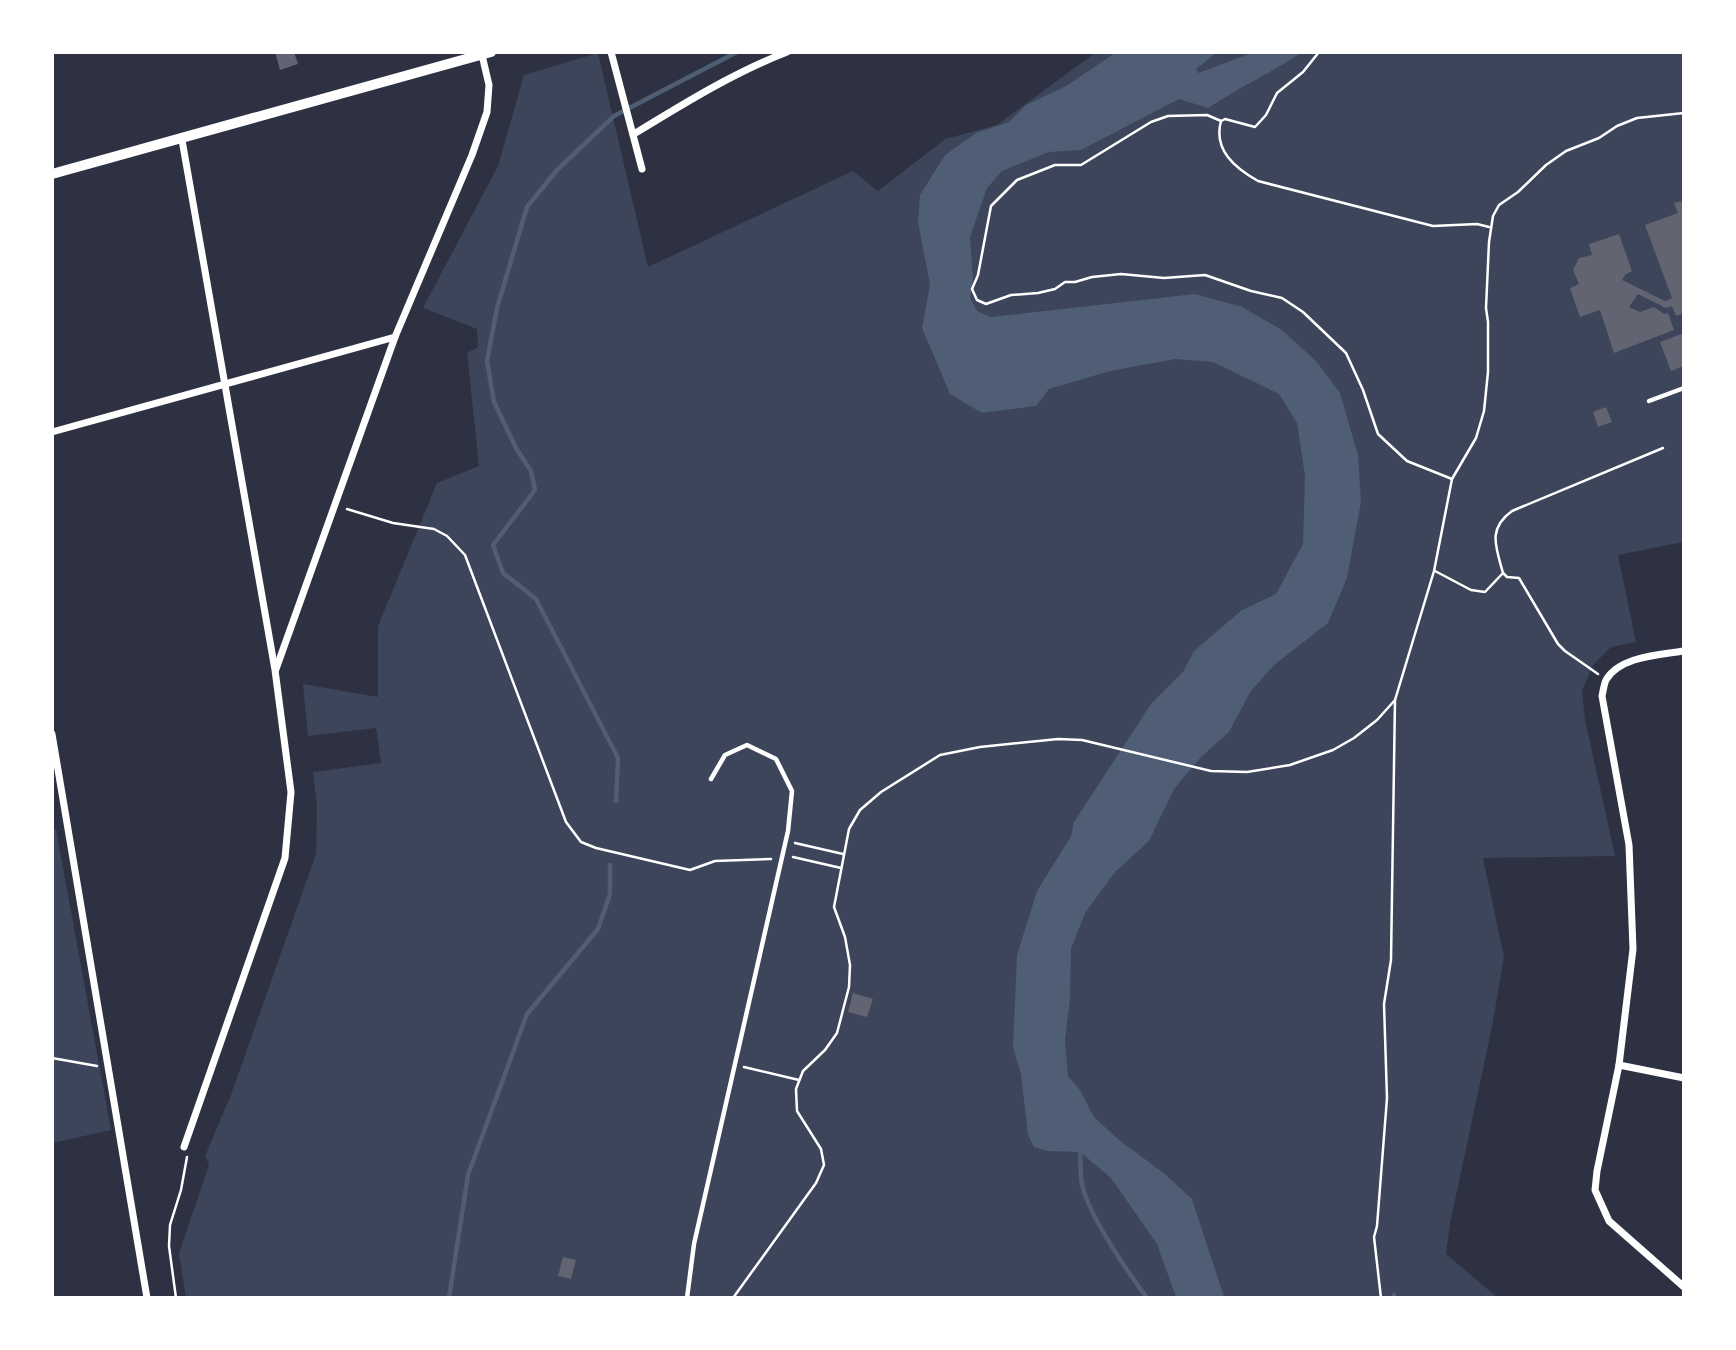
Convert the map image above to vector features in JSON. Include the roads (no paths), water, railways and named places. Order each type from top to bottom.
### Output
[{"type":"street","points":[[611,52],[642,169]]},
{"type":"street","points":[[634,134],[715,86],[786,52]]},
{"type":"street","points":[[52,174],[486,54],[489,86],[487,112],[472,155],[395,337],[275,670]]},
{"type":"street","points":[[182,140],[275,670],[291,792],[285,858],[184,1147]]},
{"type":"street","points":[[52,432],[395,337]]},
{"type":"street","points":[[1684,651],[1636,660],[1619,667],[1607,679],[1602,696],[1629,845],[1633,949],[1619,1065],[1595,1190],[1609,1221],[1684,1287]]},
{"type":"street","points":[[52,734],[147,1297]]},
{"type":"street","points":[[1619,1065],[1684,1078]]},
{"type":"lane","points":[[1650,401],[1684,388]]},
{"type":"lane","points":[[687,1297],[694,1244],[782,856],[792,791],[776,759],[747,745],[725,755],[711,779]]},
{"type":"waterway","points":[[616,801],[618,758],[536,599],[503,573],[493,545],[535,490],[531,471],[516,448],[494,402],[487,361],[497,308],[527,207],[557,170],[614,116],[737,52]]},
{"type":"waterway","points":[[449,1298],[468,1175],[527,1014],[598,929],[610,894],[610,865]]},
{"type":"waterway","points":[[1080,1152],[1082,1185],[1086,1199],[1119,1258],[1147,1298]]}]
